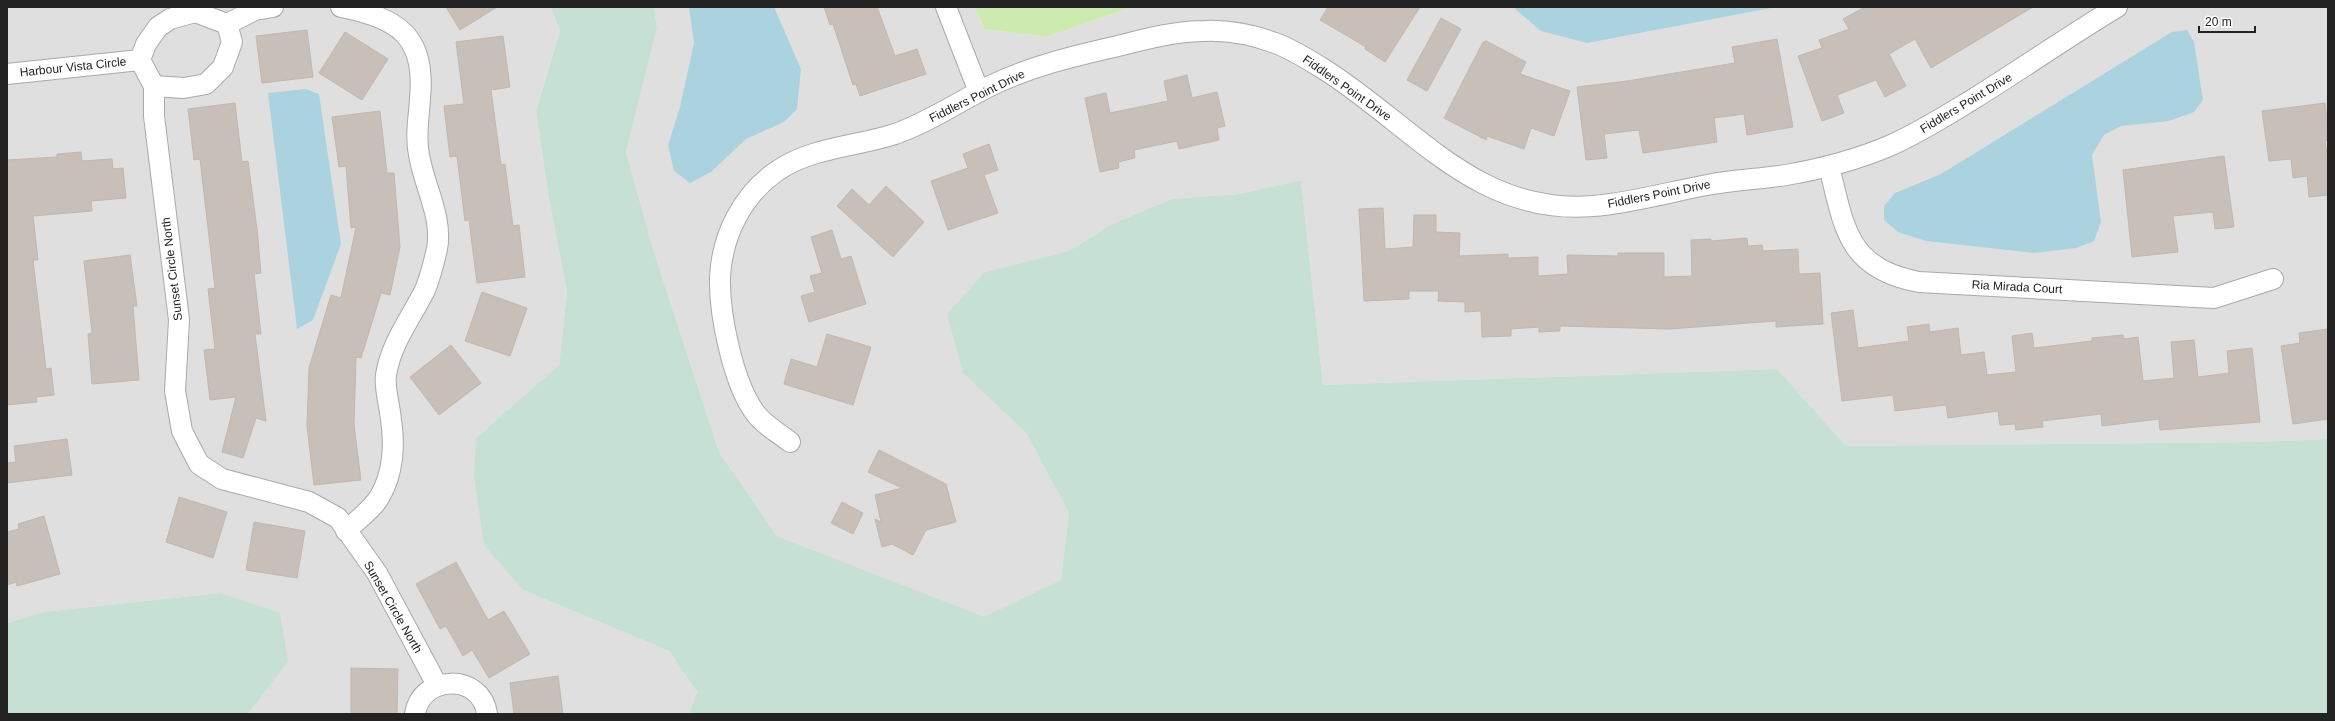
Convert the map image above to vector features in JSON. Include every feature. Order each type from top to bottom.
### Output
[{"type":"street","points":[[227,24],[232,42],[230,48],[223,67],[206,84],[184,88],[154,86],[140,60],[146,44],[158,27],[170,19],[195,12],[227,24],[255,10],[273,7]]},
{"type":"street","points":[[341,7],[368,12],[395,25],[410,37],[420,65],[421,97],[416,130],[419,156],[436,215],[437,248],[425,289],[392,350],[386,376],[393,429],[391,469],[380,497],[346,530]]},
{"type":"street","points":[[946,7],[979,92]]},
{"type":"street","name":"Fiddlers Point Drive","points":[[790,442],[756,416],[740,382],[731,358],[720,282],[722,256],[729,232],[740,209],[756,189],[775,172],[797,159],[821,150],[854,145],[896,134],[935,117],[979,92],[1023,72],[1069,57],[1151,37],[1210,30],[1244,34],[1277,44],[1300,55],[1378,107],[1443,161],[1472,180],[1527,201],[1552,206],[1586,207],[1620,204],[1712,184],[1788,174],[1829,166],[1889,146],[1927,128],[2117,7]]},
{"type":"street","name":"Harbour Vista Circle","points":[[7,74],[140,60]]},
{"type":"street","name":"Sunset Circle North","points":[[154,86],[154,116],[179,320],[175,391],[182,431],[199,464],[222,479],[309,502],[338,518],[377,573],[437,685]]},
{"type":"street","name":"Ria Mirada Court","points":[[1829,166],[1844,226],[1853,244],[1866,260],[1881,271],[1899,279],[1919,282],[2214,298],[2273,279]]},
{"type":"street","points":[[416,714],[420,701],[427,692],[437,685],[449,682],[461,684],[472,689],[481,698],[487,714]]},
{"type":"shaded area","points":[[7,7],[551,7],[560,31],[536,111],[548,193],[567,292],[559,365],[476,438],[523,590],[669,651],[697,692],[689,714],[248,714],[288,662],[220,593],[43,612],[7,623]]},
{"type":"shaded area","points":[[654,7],[975,7],[984,29],[1046,37],[1133,7],[2328,7],[2328,439],[2255,442],[1846,446],[1777,369],[1323,385],[1301,180],[1239,194],[1171,199],[1110,225],[1069,251],[985,272],[963,373],[1026,433],[1069,513],[1061,580],[984,618],[777,536],[719,452],[653,249],[626,152],[657,28]]},
{"type":"green space","points":[[551,7],[654,7],[657,28],[626,152],[653,249],[719,452],[777,536],[984,617],[1061,580],[1069,513],[1026,433],[963,373],[947,314],[985,272],[1069,251],[1110,225],[1171,199],[1239,194],[1301,180],[1323,385],[1777,369],[1846,446],[2255,442],[2328,439],[2328,714],[689,714],[697,692],[669,651],[523,590],[484,545],[474,476],[476,438],[559,365],[567,292],[548,193],[536,111],[560,31]]},
{"type":"green space","points":[[975,7],[1133,7],[1046,37],[984,29]]},
{"type":"green space","points":[[220,593],[280,613],[288,662],[248,714],[7,714],[7,623],[43,612]]},
{"type":"water","points":[[689,7],[774,7],[801,69],[797,109],[784,122],[746,139],[711,172],[690,183],[674,171],[668,145],[680,107],[694,43]]},
{"type":"water","points":[[1513,7],[1776,7],[1587,43],[1541,31]]},
{"type":"water","points":[[2187,30],[2194,42],[2203,100],[2194,112],[2169,121],[2121,126],[2104,135],[2092,155],[2101,222],[2094,241],[2076,248],[2035,253],[1926,241],[1898,232],[1884,220],[1884,206],[1895,193],[1941,174],[2172,32]]},
{"type":"water","points":[[306,89],[319,94],[341,244],[313,320],[297,329],[268,93]]},
{"type":"building","points":[[446,7],[497,7],[460,30]]},
{"type":"building","points":[[824,7],[877,7],[895,56],[917,49],[926,74],[860,96],[856,84],[853,85],[833,24],[830,25]]},
{"type":"building","points":[[1328,7],[1420,7],[1385,62],[1365,49],[1366,47],[1320,20]]},
{"type":"building","points":[[1865,7],[2033,7],[1931,68],[1915,39],[1889,54],[1906,86],[1885,97],[1876,80],[1837,95],[1844,113],[1822,121],[1798,56],[1822,48],[1819,40],[1849,29],[1843,19]]},
{"type":"building","points":[[1441,18],[1461,29],[1427,91],[1407,80]]},
{"type":"building","points":[[307,30],[313,77],[262,83],[256,36]]},
{"type":"building","points":[[345,32],[388,59],[362,100],[319,73]]},
{"type":"building","points":[[503,36],[510,87],[491,90],[501,165],[505,164],[513,226],[519,225],[525,277],[477,283],[469,220],[465,221],[457,156],[450,157],[444,106],[464,104],[456,42]]},
{"type":"building","points":[[1777,39],[1793,127],[1747,135],[1744,114],[1714,118],[1717,142],[1643,153],[1639,130],[1604,134],[1607,158],[1586,160],[1577,87],[1627,81],[1735,63],[1732,47]]},
{"type":"building","points":[[1486,41],[1526,62],[1520,74],[1570,91],[1554,136],[1531,128],[1524,149],[1487,136],[1486,140],[1444,118],[1483,42]]},
{"type":"building","points":[[1187,75],[1192,98],[1217,92],[1225,126],[1217,128],[1219,140],[1179,149],[1177,141],[1134,150],[1135,158],[1118,162],[1119,168],[1100,172],[1085,98],[1106,93],[1110,113],[1168,101],[1164,81]]},
{"type":"building","points":[[235,103],[242,162],[248,161],[257,229],[261,273],[254,274],[261,334],[255,334],[266,421],[256,418],[243,458],[222,452],[236,397],[210,400],[204,350],[215,349],[208,289],[215,288],[200,159],[194,160],[188,109]]},
{"type":"building","points":[[2325,103],[2328,127],[2328,140],[2325,141],[2328,162],[2328,195],[2309,197],[2307,176],[2293,178],[2291,159],[2269,161],[2262,111]]},
{"type":"building","points":[[380,111],[387,173],[394,173],[400,247],[390,295],[381,293],[361,358],[356,357],[354,425],[361,480],[314,485],[307,426],[309,368],[331,295],[341,298],[356,227],[351,228],[346,166],[339,167],[332,117]]},
{"type":"building","points":[[989,144],[998,170],[984,175],[998,213],[948,230],[931,181],[968,168],[963,154]]},
{"type":"building","points":[[81,152],[82,161],[112,159],[113,169],[123,168],[126,198],[91,201],[92,211],[33,216],[38,260],[33,260],[46,369],[51,368],[54,395],[36,397],[37,402],[7,405],[7,160],[57,157],[57,154]]},
{"type":"building","points":[[2224,156],[2234,227],[2215,229],[2213,212],[2173,216],[2178,252],[2132,257],[2123,170]]},
{"type":"building","points":[[886,186],[924,222],[893,257],[837,206],[852,189],[869,205]]},
{"type":"building","points":[[1383,208],[1385,249],[1413,247],[1414,215],[1436,215],[1436,232],[1460,233],[1459,256],[1508,254],[1508,258],[1538,257],[1538,276],[1568,274],[1567,255],[1618,256],[1618,253],[1664,253],[1664,277],[1692,276],[1691,240],[1711,239],[1711,241],[1747,238],[1748,246],[1762,245],[1763,251],[1798,249],[1799,274],[1820,273],[1823,324],[1776,327],[1776,321],[1670,329],[1560,326],[1560,331],[1539,332],[1539,327],[1511,329],[1511,336],[1482,337],[1481,311],[1465,312],[1465,302],[1438,301],[1439,291],[1409,291],[1409,299],[1364,301],[1359,209]]},
{"type":"building","points":[[832,230],[841,259],[851,256],[866,304],[809,322],[801,296],[815,292],[810,276],[822,273],[811,237]]},
{"type":"building","points":[[130,255],[137,306],[133,306],[139,380],[92,384],[88,334],[92,333],[84,261]]},
{"type":"building","points":[[482,292],[527,308],[510,356],[465,341]]},
{"type":"building","points":[[1853,310],[1858,348],[1909,341],[1907,327],[1929,324],[1930,332],[1958,328],[1961,355],[1984,352],[1987,375],[2016,372],[2012,336],[2032,333],[2034,348],[2092,341],[2092,338],[2123,335],[2124,339],[2138,337],[2143,381],[2174,378],[2171,342],[2194,340],[2198,377],[2229,373],[2227,351],[2252,348],[2260,422],[2160,430],[2159,419],[2102,426],[2101,414],[2042,421],[2043,427],[2016,430],[2015,424],[2000,425],[1998,411],[1948,418],[1946,405],[1895,411],[1893,395],[1842,401],[1831,313]]},
{"type":"building","points":[[2328,329],[2328,419],[2293,424],[2281,346],[2300,343],[2299,333]]},
{"type":"building","points":[[827,334],[871,347],[853,405],[784,384],[791,359],[817,367]]},
{"type":"building","points":[[451,345],[481,383],[439,415],[410,377]]},
{"type":"building","points":[[67,439],[72,475],[7,483],[7,463],[16,462],[14,446]]},
{"type":"building","points":[[879,450],[946,484],[956,522],[926,530],[913,555],[892,544],[882,547],[875,519],[881,522],[875,495],[902,488],[868,472]]},
{"type":"building","points":[[179,497],[227,512],[213,558],[166,542]]},
{"type":"building","points":[[842,502],[863,513],[853,534],[831,523]]},
{"type":"building","points":[[44,516],[60,574],[17,586],[16,582],[7,585],[7,532],[19,529],[18,524]]},
{"type":"building","points":[[254,522],[305,531],[297,578],[246,570]]},
{"type":"building","points":[[456,562],[488,620],[504,611],[530,654],[489,678],[472,650],[463,656],[446,626],[440,629],[416,584]]},
{"type":"building","points":[[351,668],[398,669],[397,714],[351,714]]},
{"type":"building","points":[[558,676],[563,714],[514,714],[510,683]]}]
